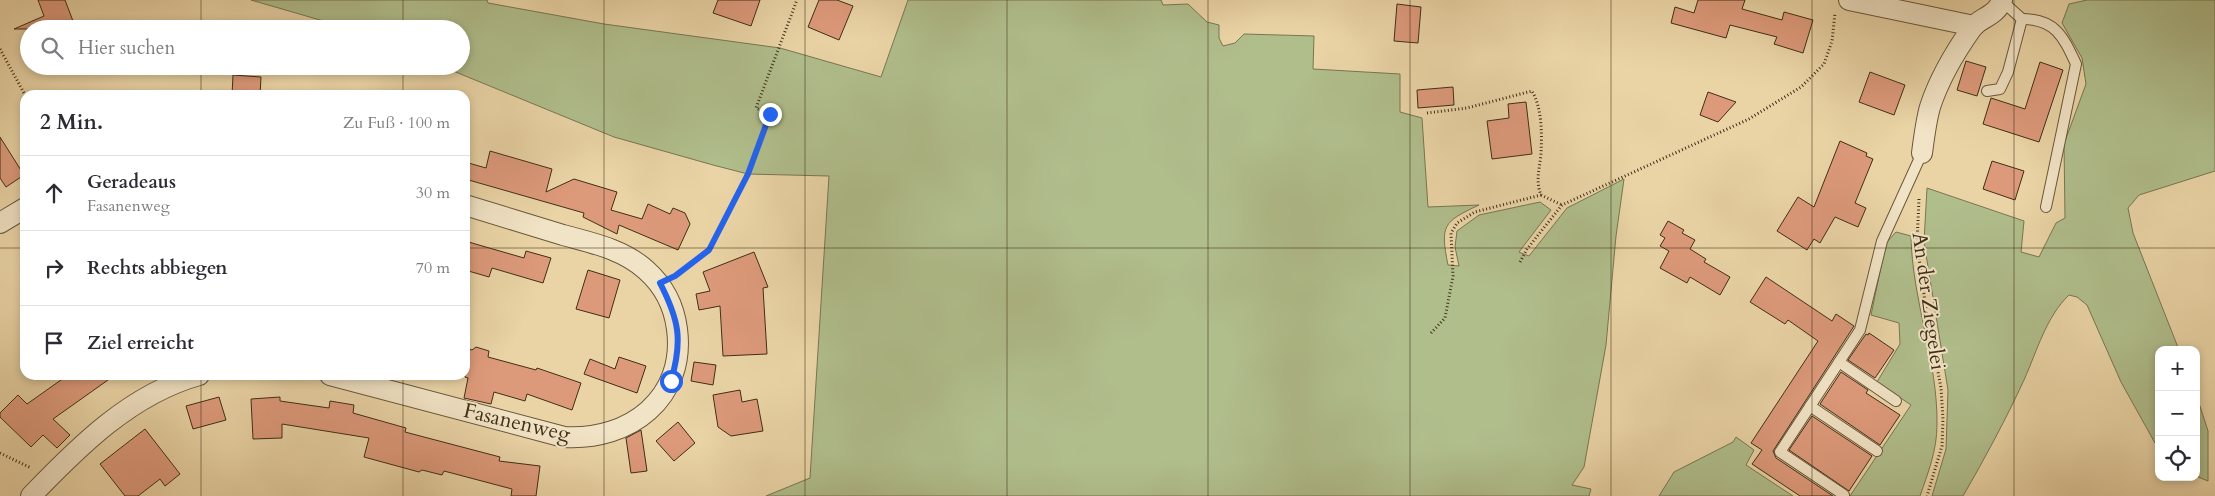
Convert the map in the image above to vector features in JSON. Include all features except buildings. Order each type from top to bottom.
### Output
[{"type":"street","points":[[1922,153],[1930,108],[1943,76],[1974,26],[1989,17],[2000,6],[2002,1]]},
{"type":"street","points":[[1842,4],[1974,26]]},
{"type":"street","name":"Fasanenweg","points":[[349,380],[564,437],[577,438],[606,434],[618,430],[648,412],[664,394],[671,381],[679,342],[672,307],[660,283],[646,269],[620,252],[470,207]]},
{"type":"street","points":[[0,223],[20,211]]},
{"type":"street","points":[[31,496],[109,422],[133,404],[161,389],[185,380]]},
{"type":"lane","points":[[2002,1],[2022,19],[2033,19],[2055,27],[2067,44],[2076,64],[2046,207]]},
{"type":"lane","points":[[1986,91],[2000,89],[2008,72],[2022,19]]},
{"type":"lane","points":[[1844,495],[1780,452],[1860,330],[1882,241],[1922,153]]},
{"type":"lane","points":[[1839,362],[1896,401]]},
{"type":"lane","points":[[1810,406],[1877,451]]},
{"type":"path","points":[[660,283],[675,276],[709,250],[733,205],[748,174],[770,114],[756,108],[798,0]]},
{"type":"path","points":[[1520,262],[1527,249],[1562,205],[1748,119],[1801,87],[1824,64],[1842,4]]},
{"type":"path","points":[[0,49],[22,90]]},
{"type":"path","points":[[1427,113],[1467,108],[1532,91],[1539,103],[1541,153],[1537,185],[1541,196]]},
{"type":"path","name":"An der Ziegelei","points":[[1919,195],[1917,243],[1925,302],[1941,388],[1944,419],[1942,446],[1927,496]]},
{"type":"path","points":[[1431,333],[1445,318],[1453,276],[1451,233],[1457,223],[1474,212],[1541,196],[1562,205]]},
{"type":"path","points":[[0,453],[50,476]]},
{"type":"green space","points":[[251,0],[487,0],[488,3],[604,24],[780,48],[881,77],[908,0],[1161,0],[1163,5],[1188,4],[1207,22],[1219,25],[1219,38],[1223,46],[1235,43],[1244,34],[1314,36],[1313,69],[1400,74],[1400,112],[1422,118],[1428,207],[1479,205],[1458,216],[1447,226],[1444,241],[1448,265],[1459,266],[1455,247],[1457,231],[1479,215],[1540,202],[1551,210],[1519,252],[1529,256],[1567,208],[1624,179],[1616,236],[1606,345],[1584,467],[1572,485],[1591,489],[1589,496],[766,496],[810,478],[829,176],[748,174],[713,165],[614,137],[463,75],[470,75],[470,20],[320,20]]},
{"type":"green space","points":[[2087,0],[2215,0],[2215,171],[2139,195],[2128,208],[2133,233],[2177,346],[2155,346],[2155,443],[2121,382],[2087,305],[2077,297],[2069,295],[2054,313],[2048,324],[2010,409],[1963,496],[1932,496],[1946,449],[1948,390],[1924,242],[1927,188],[2024,221],[2021,252],[2039,257],[2056,223],[2065,218],[2064,144],[2086,84],[2082,58],[2062,23],[2069,4]]},
{"type":"green space","points":[[1896,232],[1911,236],[1912,260],[1934,377],[1937,425],[1932,461],[1920,496],[1850,496],[1911,405],[1877,382],[1900,344],[1899,323],[1871,315],[1886,243]]},
{"type":"green space","points":[[2200,406],[2208,431],[2208,481],[2200,478]]},
{"type":"green space","points":[[1736,437],[1754,450],[1746,465],[1793,496],[1659,496],[1674,472],[1733,442]]},
{"type":"route","points":[[671,381],[679,342],[672,307],[660,283],[675,276],[709,250],[748,174],[770,114]]}]
